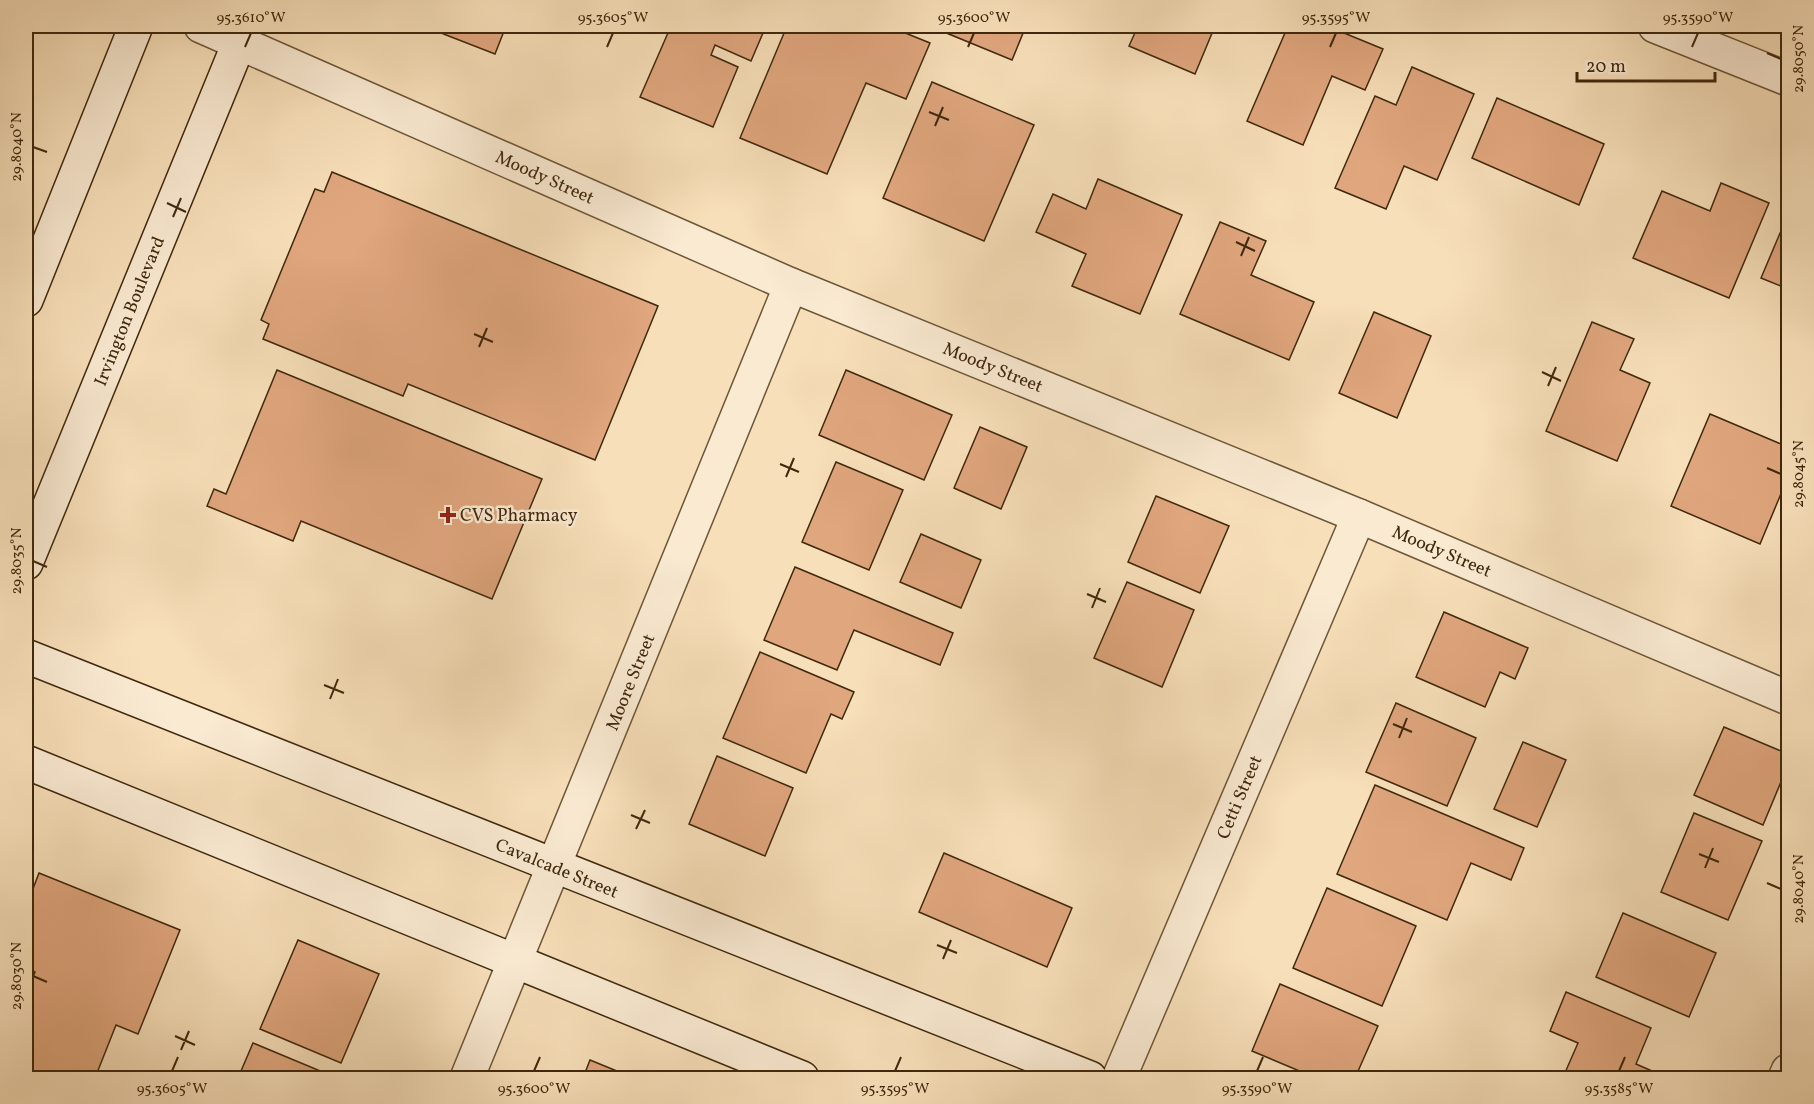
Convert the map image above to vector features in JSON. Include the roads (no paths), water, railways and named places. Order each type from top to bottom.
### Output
[{"type":"street","points":[[26,300],[136,26]]},
{"type":"street","name":"Moody Street","points":[[201,26],[243,34],[791,285],[1359,516],[1788,698]]},
{"type":"street","points":[[1655,26],[1788,79]]},
{"type":"street","name":"Irvington Boulevard","points":[[26,563],[243,34]]},
{"type":"street","name":"Moore Street","points":[[467,1078],[791,285]]},
{"type":"street","name":"Cetti Street","points":[[1119,1078],[1359,516]]},
{"type":"street","name":"Cavalcade Street","points":[[26,656],[1089,1078]]},
{"type":"street","points":[[26,762],[802,1078]]},
{"type":"street","points":[[1785,1078],[1788,1071]]},
{"type":"place","name":"CVS Pharmacy","points":[[448,515]]}]
